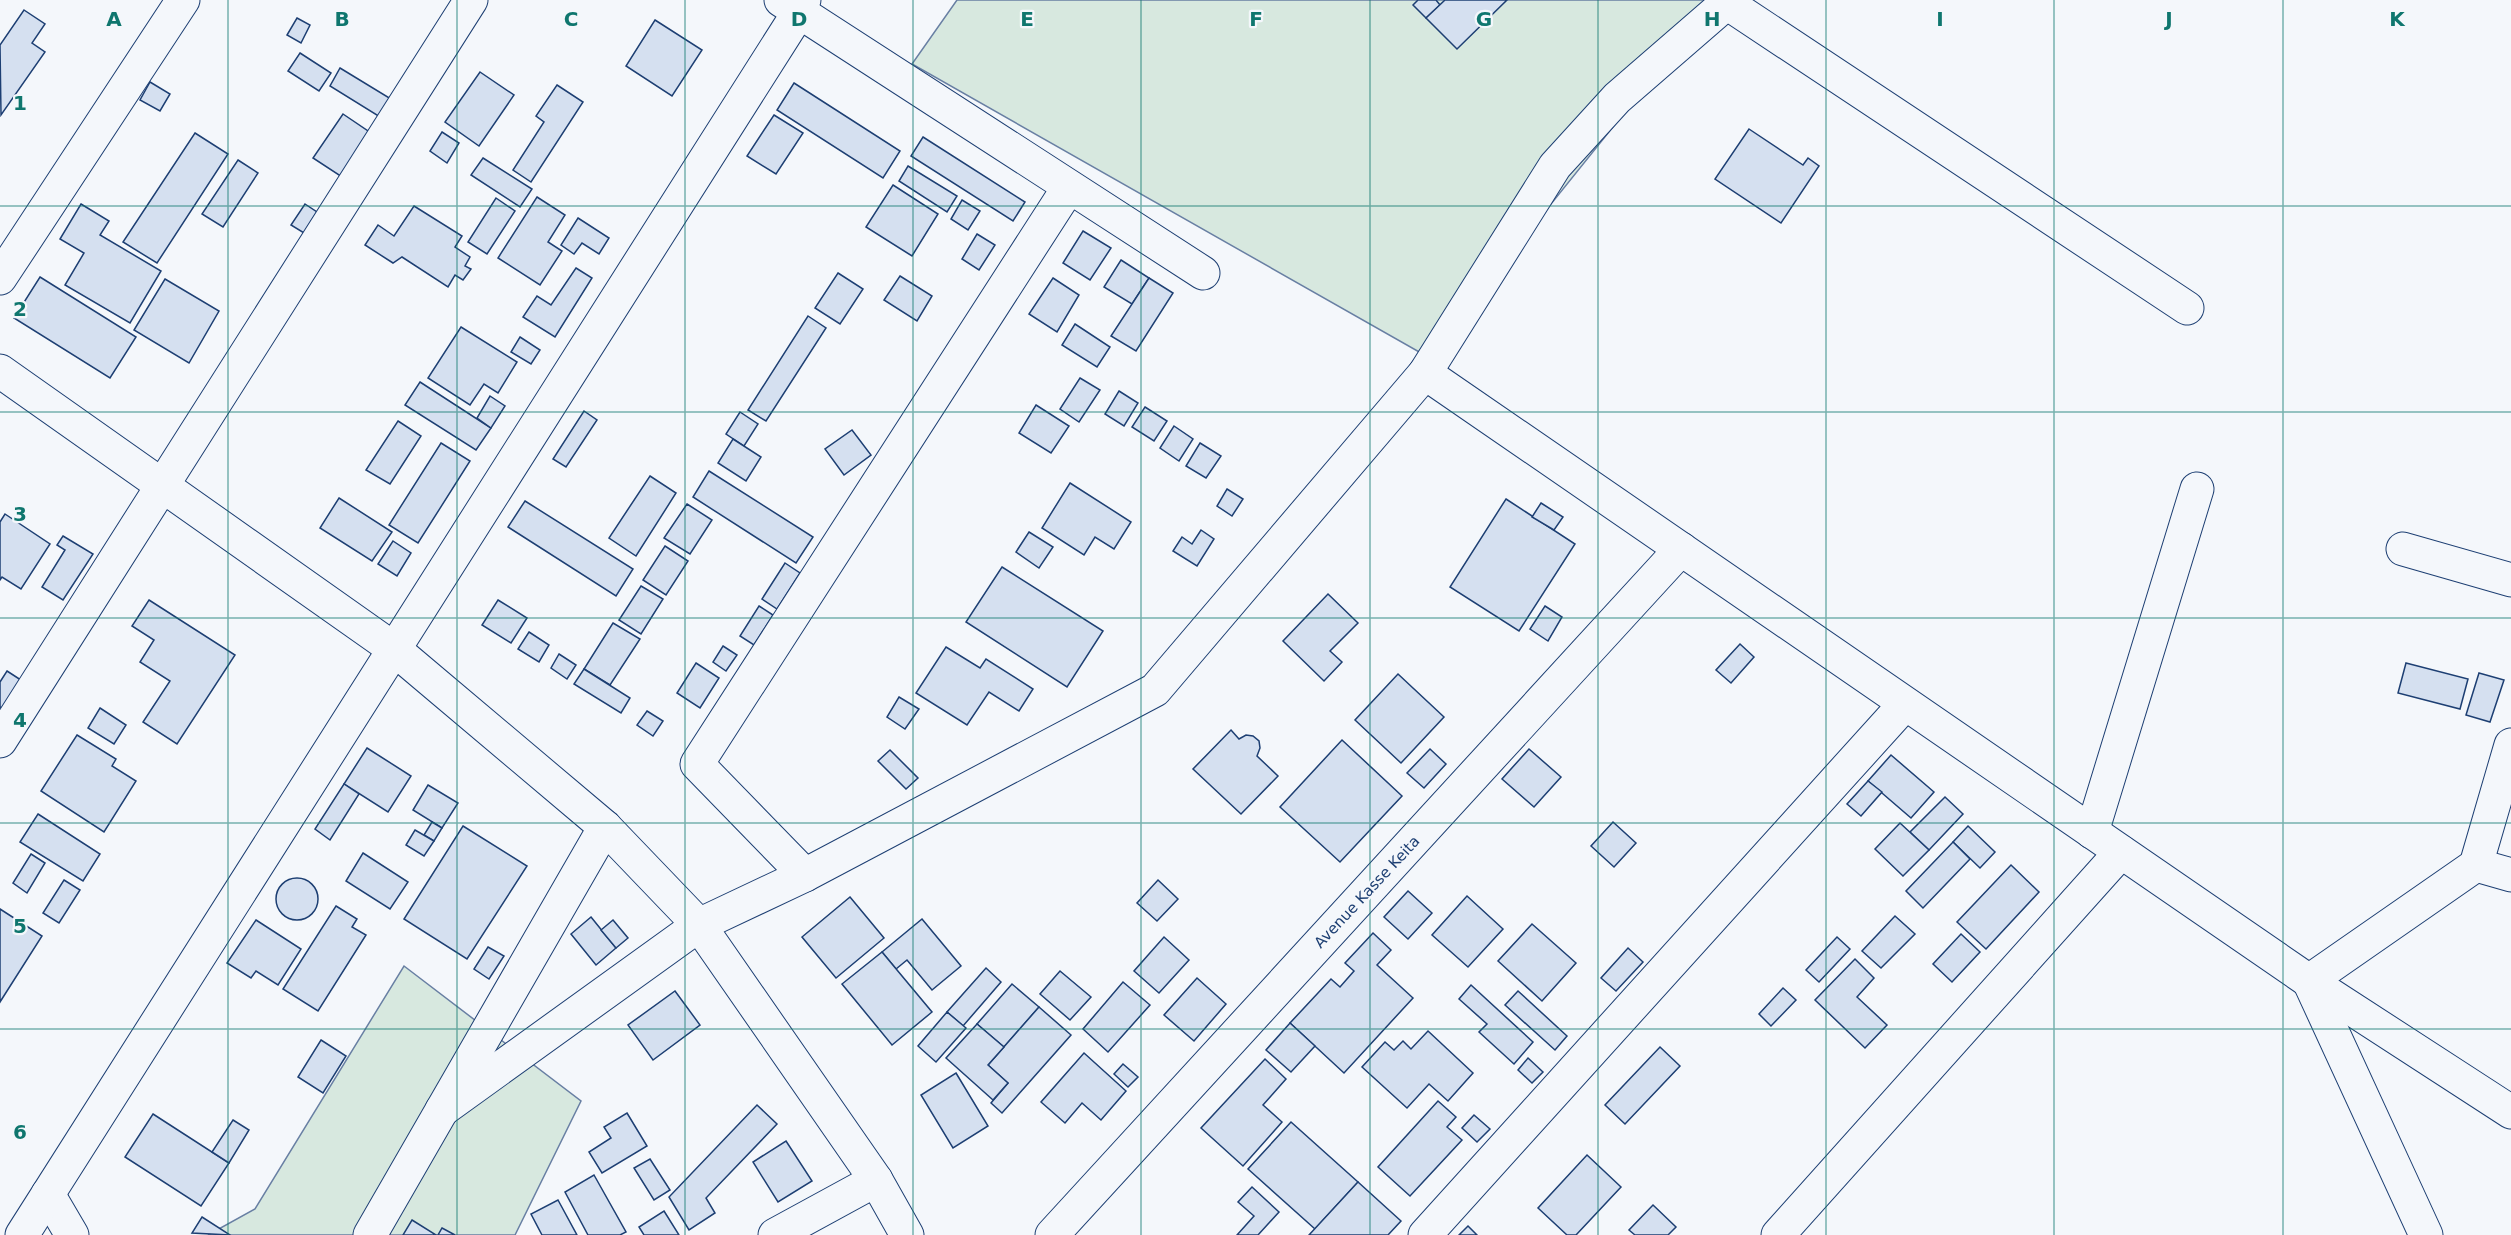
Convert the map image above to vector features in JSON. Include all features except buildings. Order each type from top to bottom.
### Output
[{"type":"street","points":[[0,278],[183,0]]},
{"type":"street","points":[[0,741],[471,0]]},
{"type":"street","points":[[442,1110],[699,925],[805,875],[1155,690],[1425,373],[1555,166],[1617,98],[1729,2],[2187,308]]},
{"type":"street","points":[[22,1235],[394,649],[794,4],[1203,273]]},
{"type":"street","points":[[805,875],[697,764],[1069,187]]},
{"type":"street","points":[[0,371],[394,649],[605,827],[699,925],[876,1180],[908,1235]]},
{"type":"street","points":[[1425,373],[2309,981],[2511,1112]]},
{"type":"street","points":[[2092,832],[2197,489]]},
{"type":"street","name":"Avenue Kasse Keita","points":[[1052,1235],[1681,549]]},
{"type":"street","points":[[2403,549],[2511,580]]},
{"type":"street","points":[[1425,1235],[1905,704]]},
{"type":"street","points":[[2309,981],[2476,865],[2511,745]]},
{"type":"street","points":[[370,1235],[605,827]]},
{"type":"street","points":[[1778,1235],[2121,852]]},
{"type":"street","points":[[2476,865],[2511,875]]},
{"type":"street","points":[[2309,981],[2426,1235]]},
{"type":"street","points":[[776,1235],[876,1180]]},
{"type":"street","points":[[48,1194],[72,1235]]},
{"type":"shaded area","points":[[957,0],[1715,0],[1428,357],[912,64]]},
{"type":"shaded area","points":[[404,966],[581,1101],[515,1235],[208,1235],[255,1209]]}]
